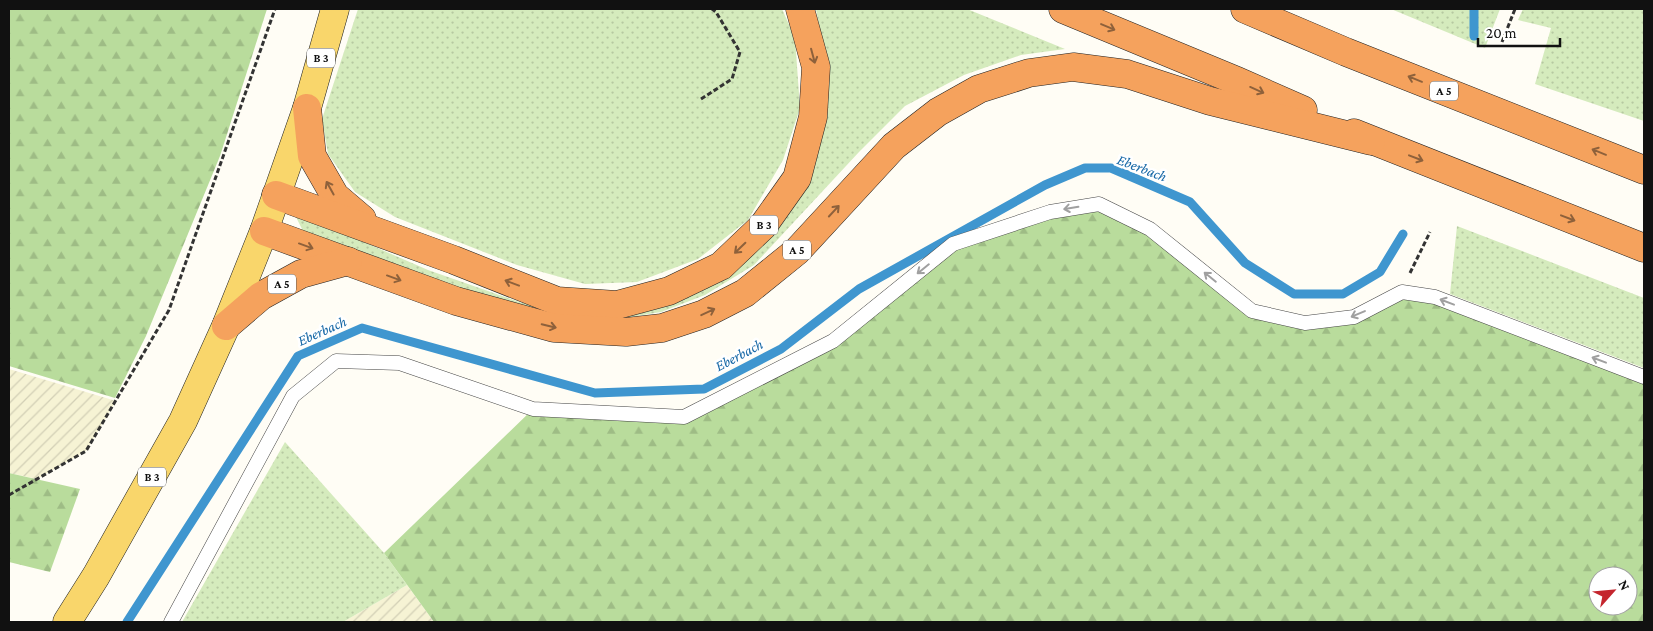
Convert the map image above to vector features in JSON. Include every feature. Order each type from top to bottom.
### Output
[{"type":"highway","name":"B 3","points":[[276,195],[379,232],[557,301],[617,304],[669,291],[721,266],[763,226],[797,178],[813,117],[816,67],[800,9]]},
{"type":"highway","name":"A 5","points":[[1062,9],[1236,81],[1371,141],[1644,248]]},
{"type":"highway","name":"A 5","points":[[1245,9],[1346,52],[1644,170]]},
{"type":"highway","name":"A 5","points":[[264,230],[456,301],[554,328],[626,332],[662,328],[704,314],[745,293],[796,251],[894,146],[938,112],[979,89],[1029,73],[1073,67],[1127,74],[1210,101],[1371,141]]},
{"type":"highway","name":"B 3","points":[[307,108],[312,156],[335,196],[379,232]]},
{"type":"highway","name":"A 5","points":[[226,326],[261,296],[301,274],[348,261]]},
{"type":"main road","name":"B 3","points":[[67,622],[96,576],[183,421],[226,326],[264,230],[307,108],[335,9]]},
{"type":"lane","points":[[170,622],[293,396],[336,361],[399,364],[533,409],[684,417],[833,342],[953,244],[1050,212],[1100,204],[1150,228],[1252,311],[1305,323],[1354,317],[1402,292],[1435,297],[1644,377]]},
{"type":"path","points":[[9,495],[86,451],[169,310],[275,9]]},
{"type":"path","points":[[702,99],[732,79],[740,52],[716,12],[712,9]]},
{"type":"path","points":[[1502,42],[1515,9]]},
{"type":"path","points":[[1402,292],[1430,232]]},
{"type":"shaded area","points":[[9,369],[116,401],[86,451],[37,479],[9,473]]},
{"type":"shaded area","points":[[407,585],[434,622],[343,622]]},
{"type":"green space","points":[[9,9],[267,9],[220,156],[146,336],[115,398],[9,366]]},
{"type":"green space","points":[[358,9],[782,9],[795,38],[800,108],[783,160],[748,220],[698,259],[637,282],[585,284],[517,265],[395,217],[355,192],[328,154],[322,119]]},
{"type":"green space","points":[[816,9],[967,9],[1065,49],[1021,55],[964,75],[905,106],[859,152],[754,265],[705,295],[661,312],[612,320],[556,318],[497,304],[303,231],[296,217],[311,219],[428,270],[522,303],[588,314],[750,256],[783,223],[811,167],[828,109],[827,70]]},
{"type":"green space","points":[[1391,9],[1500,9],[1485,48]]},
{"type":"green space","points":[[1523,9],[1644,9],[1644,121],[1535,84],[1551,28],[1518,20]]},
{"type":"green space","points":[[1099,204],[1150,229],[1252,311],[1305,323],[1354,317],[1402,292],[1644,377],[1644,622],[434,622],[384,553],[533,409],[684,417],[833,341],[953,244]]},
{"type":"green space","points":[[1457,226],[1644,298],[1644,368],[1450,294]]},
{"type":"green space","points":[[285,442],[384,553],[407,585],[343,622],[182,622]]},
{"type":"green space","points":[[9,473],[80,489],[50,572],[9,562]]},
{"type":"waterway","name":"Eberbach","points":[[1474,9],[1474,36]]},
{"type":"waterway","name":"Eberbach","points":[[127,622],[298,356],[362,328],[595,393],[704,389],[781,349],[859,289],[1045,185],[1085,168],[1111,168],[1190,202],[1245,263],[1294,294],[1343,294],[1380,272],[1403,234]]}]
